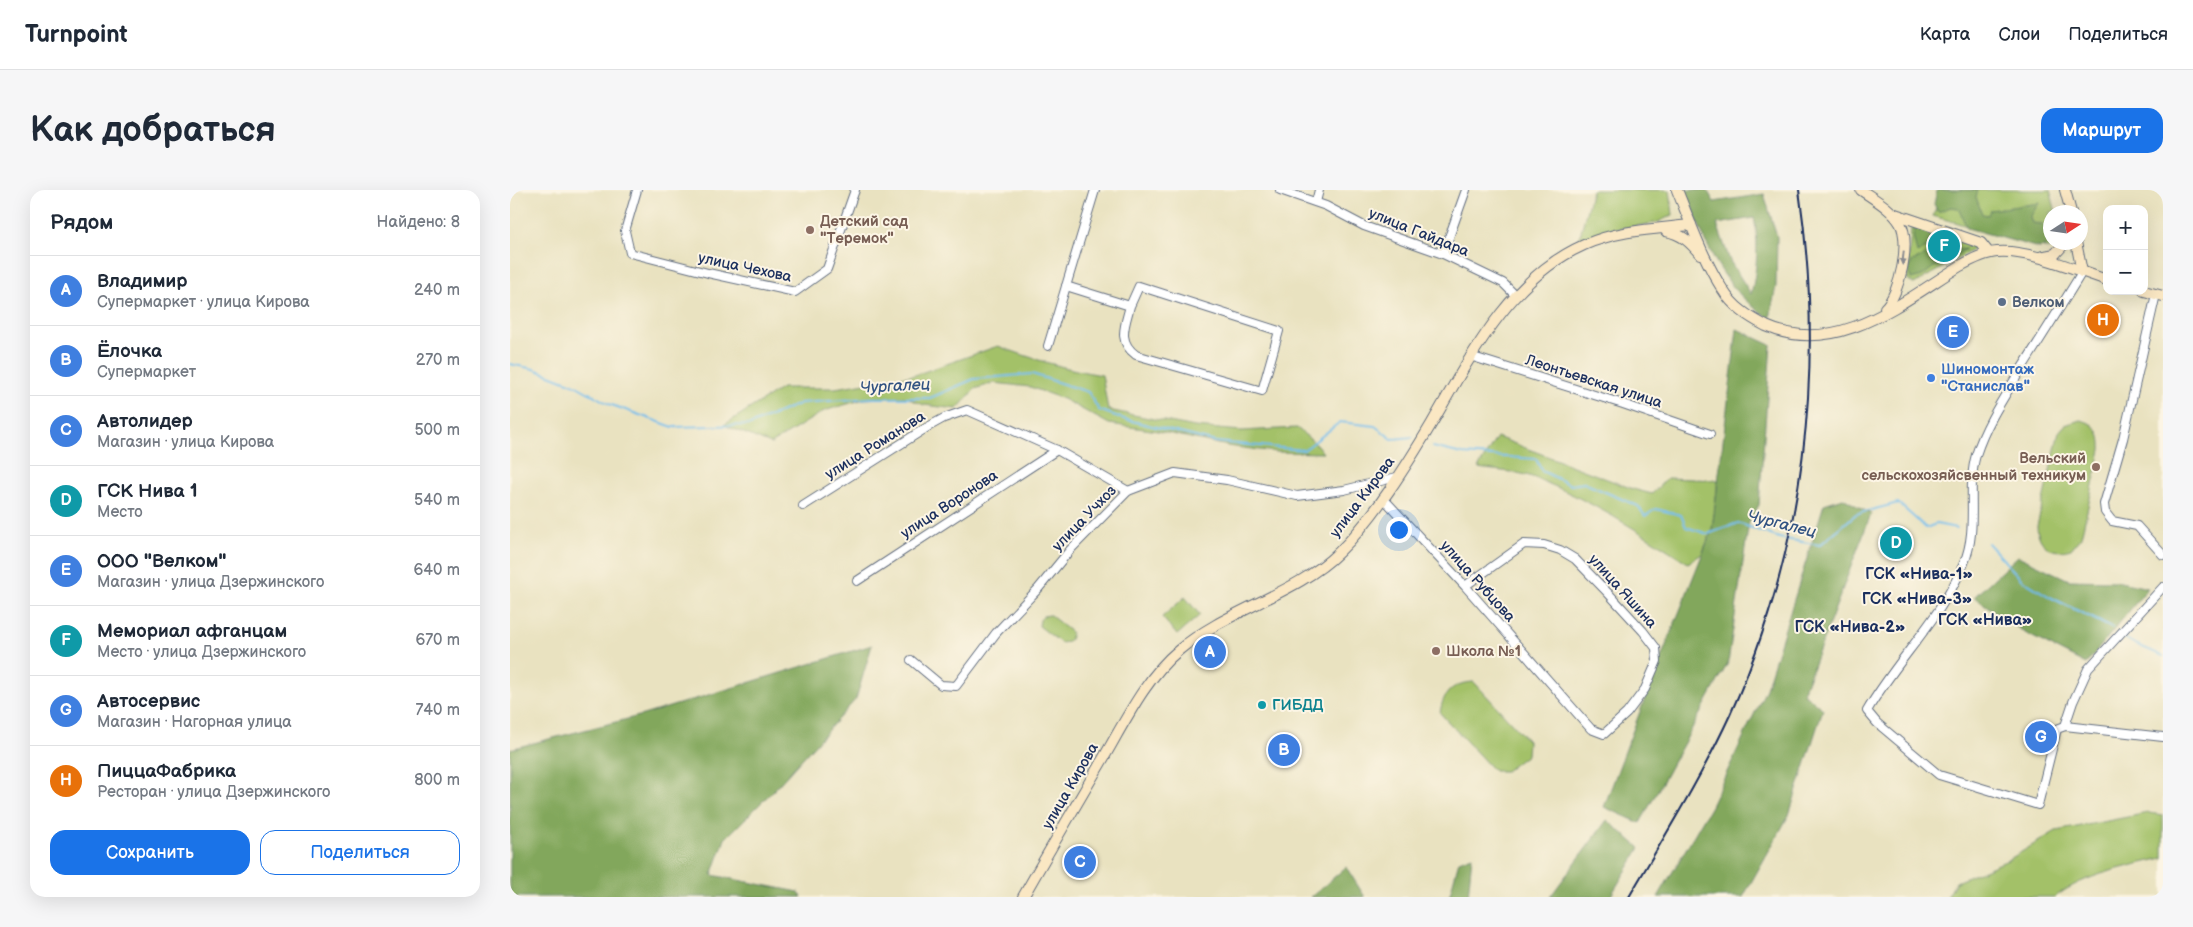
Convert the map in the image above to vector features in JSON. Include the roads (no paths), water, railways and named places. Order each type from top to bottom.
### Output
[{"type":"main road","points":[[1677,190],[1706,261],[1723,291],[1732,302],[1752,318],[1774,329],[1799,335],[1822,335],[1846,331],[1873,319],[1960,266],[1989,253],[2011,252],[2031,256],[2103,279]]},
{"type":"main road","points":[[1861,190],[1891,213],[1901,224],[1904,236],[1901,273],[1892,302],[1873,319]]},
{"type":"main road","points":[[2065,190],[2068,205]]},
{"type":"main road","points":[[1670,228],[1681,219],[1683,205]]},
{"type":"main road","points":[[1891,213],[1981,243],[1989,253]]},
{"type":"main road","name":"улица Кирова","points":[[1023,897],[1120,728],[1165,662],[1180,648],[1216,623],[1299,581],[1339,552],[1383,498],[1430,425],[1470,356],[1516,296],[1551,265],[1583,246],[1612,235],[1691,225]]},
{"type":"main road","points":[[1651,230],[1677,234],[1686,238],[1706,261]]},
{"type":"main road","points":[[2031,256],[2046,257],[2055,254],[2059,250]]},
{"type":"main road","points":[[2065,266],[2076,259],[2077,250]]},
{"type":"main road","points":[[2078,250],[2082,272]]},
{"type":"street","name":"улица Чехова","points":[[637,190],[625,230],[630,253],[708,274],[795,292],[826,269],[854,190]]},
{"type":"street","points":[[1048,346],[1095,190]]},
{"type":"street","name":"улица Гайдара","points":[[1280,190],[1316,202],[1364,226],[1443,254],[1503,283],[1516,296]]},
{"type":"street","points":[[1316,202],[1319,190]]},
{"type":"street","points":[[1443,254],[1466,190]]},
{"type":"street","points":[[2082,272],[1990,419],[1976,456],[1972,532],[1965,561],[1951,592],[1934,620],[1883,684],[1867,710],[1877,723],[1939,775],[2038,805],[2057,730],[2065,726],[2163,738]]},
{"type":"street","points":[[1066,286],[1130,306]]},
{"type":"street","points":[[1139,286],[1280,331],[1262,391],[1136,355],[1127,348],[1123,338],[1130,306],[1139,286]]},
{"type":"street","points":[[2160,295],[2123,439],[2104,504],[2105,512],[2112,522],[2137,526],[2163,554]]},
{"type":"street","name":"Леонтьевская улица","points":[[1470,356],[1623,404],[1710,434]]},
{"type":"street","name":"улица Романова","points":[[803,506],[926,428],[963,410],[972,411],[1057,450]]},
{"type":"street","points":[[1057,450],[1128,491]]},
{"type":"street","name":"улица Воронова","points":[[857,581],[1057,450]]},
{"type":"street","name":"улица Учхоз","points":[[910,660],[941,685],[956,686],[996,633],[1038,589],[1070,550],[1128,491],[1175,473],[1227,480],[1297,496],[1344,490],[1397,477]]},
{"type":"street","name":"улица Рубцова","points":[[1383,498],[1465,586],[1591,729]]},
{"type":"street","name":"улица Яшина","points":[[1465,586],[1524,544],[1544,545],[1560,550],[1575,559],[1643,631],[1656,648],[1657,661],[1645,689],[1626,713],[1604,734],[1591,729]]},
{"type":"street","points":[[2065,726],[2073,702],[2088,669],[2163,587]]},
{"type":"waterway","name":"Чургалец","points":[[510,364],[534,369],[573,384],[609,404],[673,427],[750,425],[801,403],[870,398],[930,398],[974,379],[1032,374],[1088,392],[1099,410],[1124,419],[1216,442],[1304,450],[1340,422],[1375,426],[1392,439],[1413,437]]},
{"type":"waterway","name":"Чургалец","points":[[1433,447],[1462,454],[1536,459],[1542,471],[1571,485],[1584,483],[1638,506],[1645,516],[1656,509],[1681,515],[1686,527],[1708,534],[1738,523],[1779,538],[1820,545],[1856,514],[1898,503],[1926,528],[1936,524],[1956,528]]},
{"type":"waterway","name":"Чургалец","points":[[1988,543],[2022,580],[2050,597],[2112,628]]},
{"type":"waterway","name":"Чургалец","points":[[2121,636],[2163,656]]},
{"type":"railway","points":[[1629,897],[1695,784],[1730,715],[1756,652],[1776,588],[1792,523],[1802,458],[1808,391],[1810,325],[1807,257],[1799,190]]},
{"type":"place","name":"Детский сад \"Теремок\"","points":[[810,230]]},
{"type":"place","name":"Мемориал афганцам","points":[[1944,246]]},
{"type":"place","name":"Велком","points":[[2002,302]]},
{"type":"place","name":"ПиццаФабрика","points":[[2103,320]]},
{"type":"place","name":"ООО \"Велком\"","points":[[1953,332]]},
{"type":"place","name":"Шиномонтаж \"Станислав\"","points":[[1931,378]]},
{"type":"place","name":"Вельский сельскохозяйсвенный техникум","points":[[2096,467]]},
{"type":"place","name":"ГСК Нива 1","points":[[1896,543]]},
{"type":"place","name":"Школа №1","points":[[1436,651]]},
{"type":"place","name":"Владимир","points":[[1210,652]]},
{"type":"place","name":"ГИБДД","points":[[1262,705]]},
{"type":"place","name":"Автосервис","points":[[2041,737]]},
{"type":"place","name":"Ёлочка","points":[[1284,750]]},
{"type":"place","name":"Автолидер","points":[[1080,862]]},
{"type":"district","name":"ГСК «Нива-1»","points":[[1919,573]]},
{"type":"district","name":"ГСК «Нива-3»","points":[[1917,598]]},
{"type":"district","name":"ГСК «Нива»","points":[[1985,619]]},
{"type":"district","name":"ГСК «Нива-2»","points":[[1850,626]]}]
